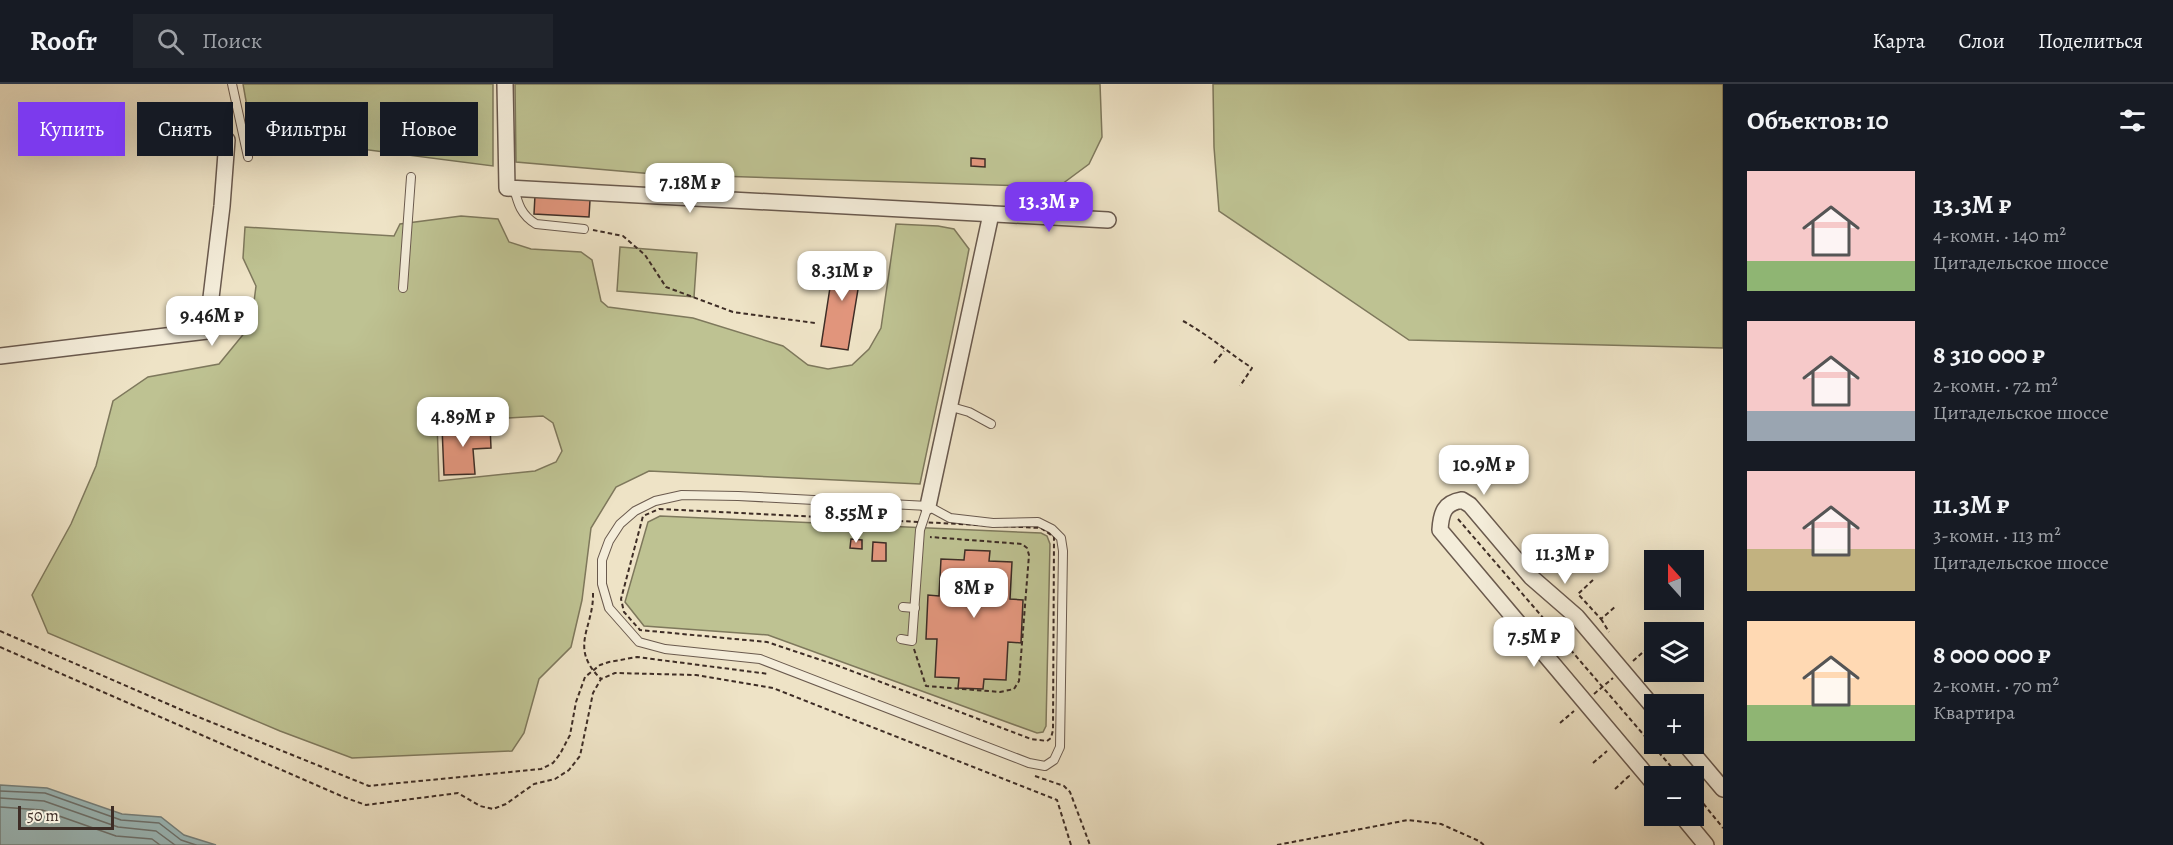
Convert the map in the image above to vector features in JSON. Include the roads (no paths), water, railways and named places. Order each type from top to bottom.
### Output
[{"type":"street","points":[[505,84],[510,188],[1108,220]]},
{"type":"street","points":[[0,356],[207,331],[226,156]]},
{"type":"street","points":[[928,507],[991,214]]},
{"type":"street","points":[[1644,696],[1577,617],[1531,577],[1470,505],[1462,500],[1446,506],[1441,516],[1440,530],[1644,772]]},
{"type":"street","points":[[1693,754],[1723,789]]},
{"type":"street","points":[[1690,826],[1706,845]]},
{"type":"lane","points":[[232,84],[248,157]]},
{"type":"lane","points":[[403,288],[411,177]]},
{"type":"lane","points":[[510,188],[519,208],[536,224],[584,229]]},
{"type":"lane","points":[[948,406],[969,412],[992,424]]},
{"type":"lane","points":[[682,495],[738,496],[928,507],[950,518],[993,523],[1038,522],[1052,529],[1061,538],[1063,551],[1060,747],[1054,760],[1045,766],[1029,763],[760,659],[664,649],[639,642],[609,608],[602,584],[602,560],[609,541],[620,524],[634,511],[655,501],[682,495]]},
{"type":"lane","points":[[901,639],[912,641],[920,536],[928,507]]},
{"type":"lane","points":[[903,607],[915,608]]},
{"type":"water","points":[[0,785],[47,788],[122,814],[161,817],[184,835],[216,845],[0,845]]}]
